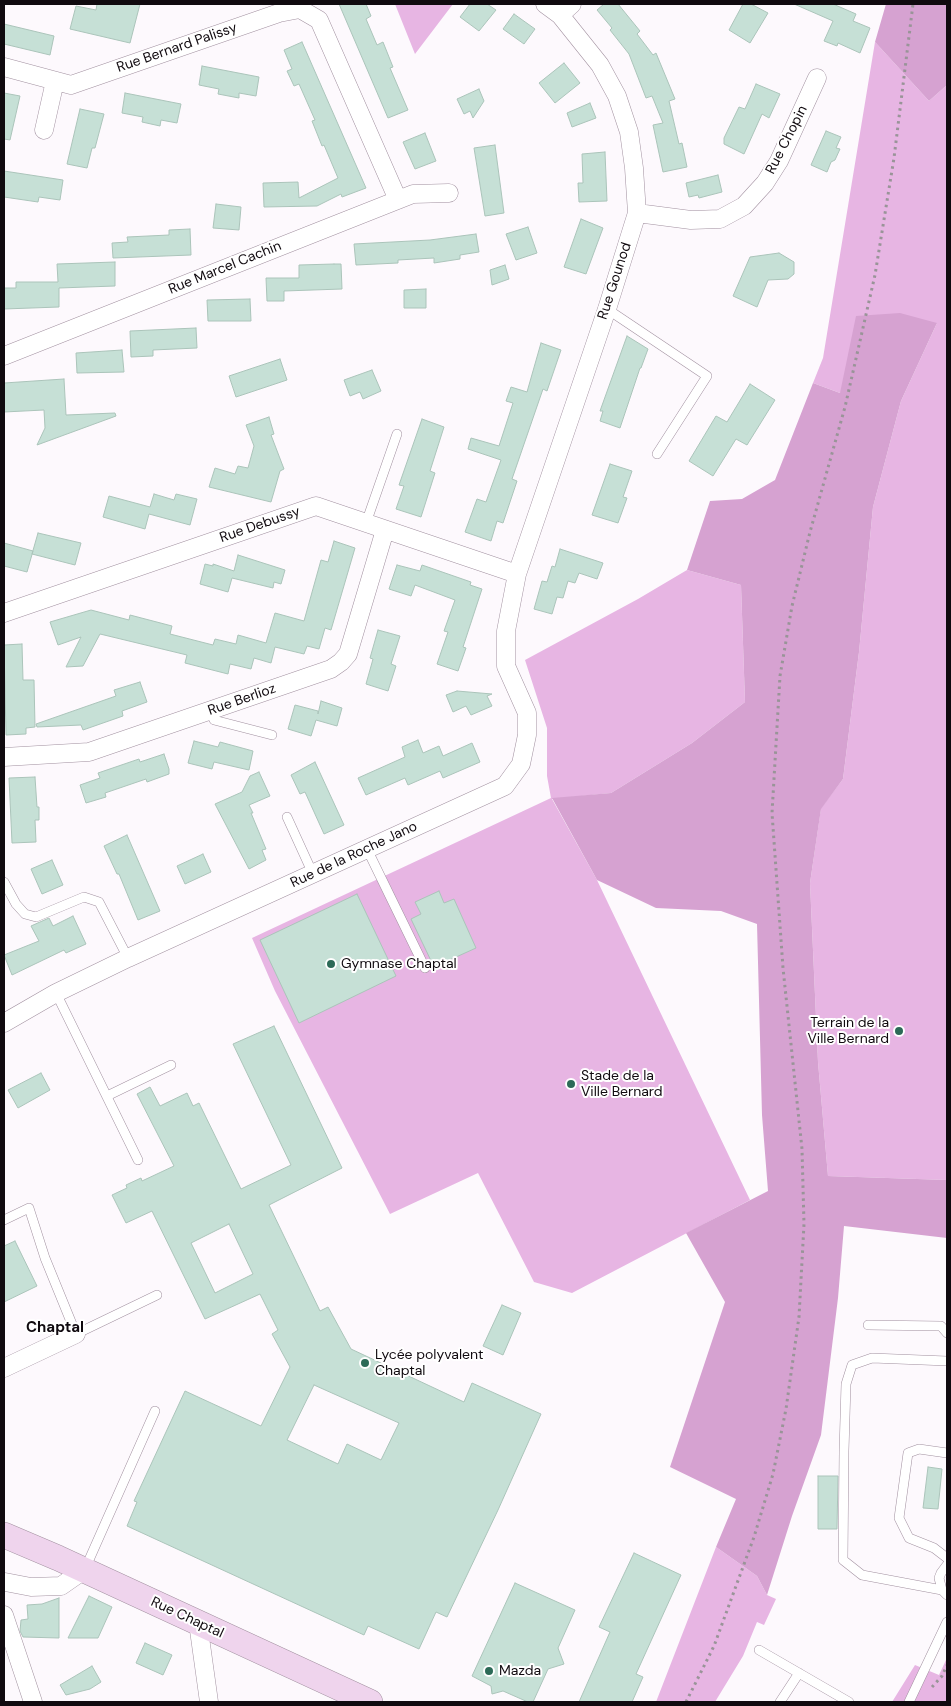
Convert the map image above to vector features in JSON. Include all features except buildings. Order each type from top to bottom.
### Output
[{"type":"main road","name":"Rue Chaptal","points":[[4,1535],[370,1702]]},
{"type":"street","name":"Rue Gounod","points":[[517,574],[607,309],[637,213],[629,132],[617,96],[566,10],[545,4]]},
{"type":"street","name":"Rue Bernard Palissy","points":[[4,68],[71,85],[300,6],[319,20],[398,200]]},
{"type":"street","name":"Rue Chopin","points":[[637,213],[692,220],[720,219],[744,206],[765,183],[779,161],[817,78]]},
{"type":"street","points":[[44,130],[55,81]]},
{"type":"street","name":"Rue Marcel Cachin","points":[[4,356],[413,194],[449,193]]},
{"type":"street","name":"Rue Debussy","points":[[4,613],[316,506],[517,574]]},
{"type":"street","name":"Rue Berlioz","points":[[4,757],[89,752],[331,669],[342,662],[348,654],[385,530]]},
{"type":"street","name":"Rue de la Roche Jano","points":[[4,1023],[56,993],[128,958],[505,786],[521,764],[527,735],[527,713],[506,666],[506,631],[517,574]]},
{"type":"street","points":[[4,1368],[76,1334]]},
{"type":"street","points":[[4,1584],[31,1587],[61,1586],[84,1570]]},
{"type":"street","points":[[4,1615],[33,1702]]},
{"type":"street","points":[[198,1623],[209,1702]]},
{"type":"lane","points":[[607,309],[707,376],[657,454]]},
{"type":"lane","points":[[366,523],[397,434]]},
{"type":"lane","points":[[210,711],[214,720],[272,735]]},
{"type":"lane","points":[[287,817],[313,874]]},
{"type":"lane","points":[[367,849],[424,968]]},
{"type":"lane","points":[[4,882],[24,914],[36,917],[84,897],[99,902],[128,958]]},
{"type":"lane","points":[[56,993],[138,1160]]},
{"type":"lane","points":[[108,1096],[171,1065]]},
{"type":"lane","points":[[4,1220],[29,1208],[45,1258],[76,1334],[157,1294]]},
{"type":"lane","points":[[868,1326],[941,1326],[947,1334]]},
{"type":"lane","points":[[945,1592],[862,1574],[843,1560],[846,1384],[852,1365],[872,1358],[947,1361]]},
{"type":"lane","points":[[84,1570],[155,1411]]},
{"type":"lane","points":[[947,1453],[919,1449],[908,1453],[899,1518],[909,1538],[934,1548],[947,1558]]},
{"type":"lane","points":[[945,1592],[939,1578],[947,1565]]},
{"type":"lane","points":[[910,1702],[947,1622]]},
{"type":"lane","points":[[759,1650],[849,1702]]},
{"type":"lane","points":[[780,1702],[799,1672]]},
{"type":"path","points":[[686,1702],[714,1646],[754,1537],[773,1474],[786,1410],[798,1326],[804,1224],[802,1149],[783,968],[772,812],[780,676],[792,606],[810,532],[845,407],[875,275],[894,158],[913,4]]},
{"type":"shaded area","points":[[395,4],[453,4],[415,54]]},
{"type":"shaded area","points":[[886,4],[947,4],[947,85],[929,101],[875,42]]},
{"type":"shaded area","points":[[875,42],[929,101],[947,85],[947,1180],[828,1176],[818,1062],[810,883],[821,808],[843,779],[859,652],[873,507],[901,401],[937,323],[840,393],[813,383],[823,358]]},
{"type":"shaded area","points":[[900,313],[937,323],[901,401],[873,507],[859,652],[843,779],[821,809],[810,883],[818,1062],[828,1176],[947,1180],[947,1238],[844,1226],[838,1298],[821,1435],[792,1516],[767,1595],[757,1576],[716,1547],[736,1499],[670,1467],[725,1302],[686,1233],[768,1191],[762,1115],[757,924],[721,911],[656,908],[597,880],[552,798],[611,793],[692,743],[745,702],[741,585],[687,570],[710,501],[742,499],[775,480],[813,383],[840,393],[856,316]]},
{"type":"shaded area","points":[[687,570],[741,585],[745,702],[692,743],[611,793],[552,799],[597,880],[750,1200],[572,1293],[534,1282],[478,1173],[390,1214],[275,991],[252,938],[551,798],[547,776],[547,728],[525,660],[638,599]]},
{"type":"shaded area","points":[[716,1547],[757,1576],[767,1595],[776,1599],[764,1625],[757,1622],[743,1656],[715,1702],[656,1702]]},
{"type":"shaded area","points":[[946,1660],[947,1702],[892,1702],[915,1665],[939,1675]]},
{"type":"place","name":"Gymnase Chaptal","points":[[331,964]]},
{"type":"place","name":"Terrain de la Ville Bernard","points":[[899,1031]]},
{"type":"place","name":"Stade de la Ville Bernard","points":[[571,1084]]},
{"type":"place","name":"Lycée polyvalent Chaptal","points":[[365,1363]]},
{"type":"place","name":"Mazda","points":[[489,1671]]},
{"type":"district","name":"Chaptal","points":[[55,1328]]}]
